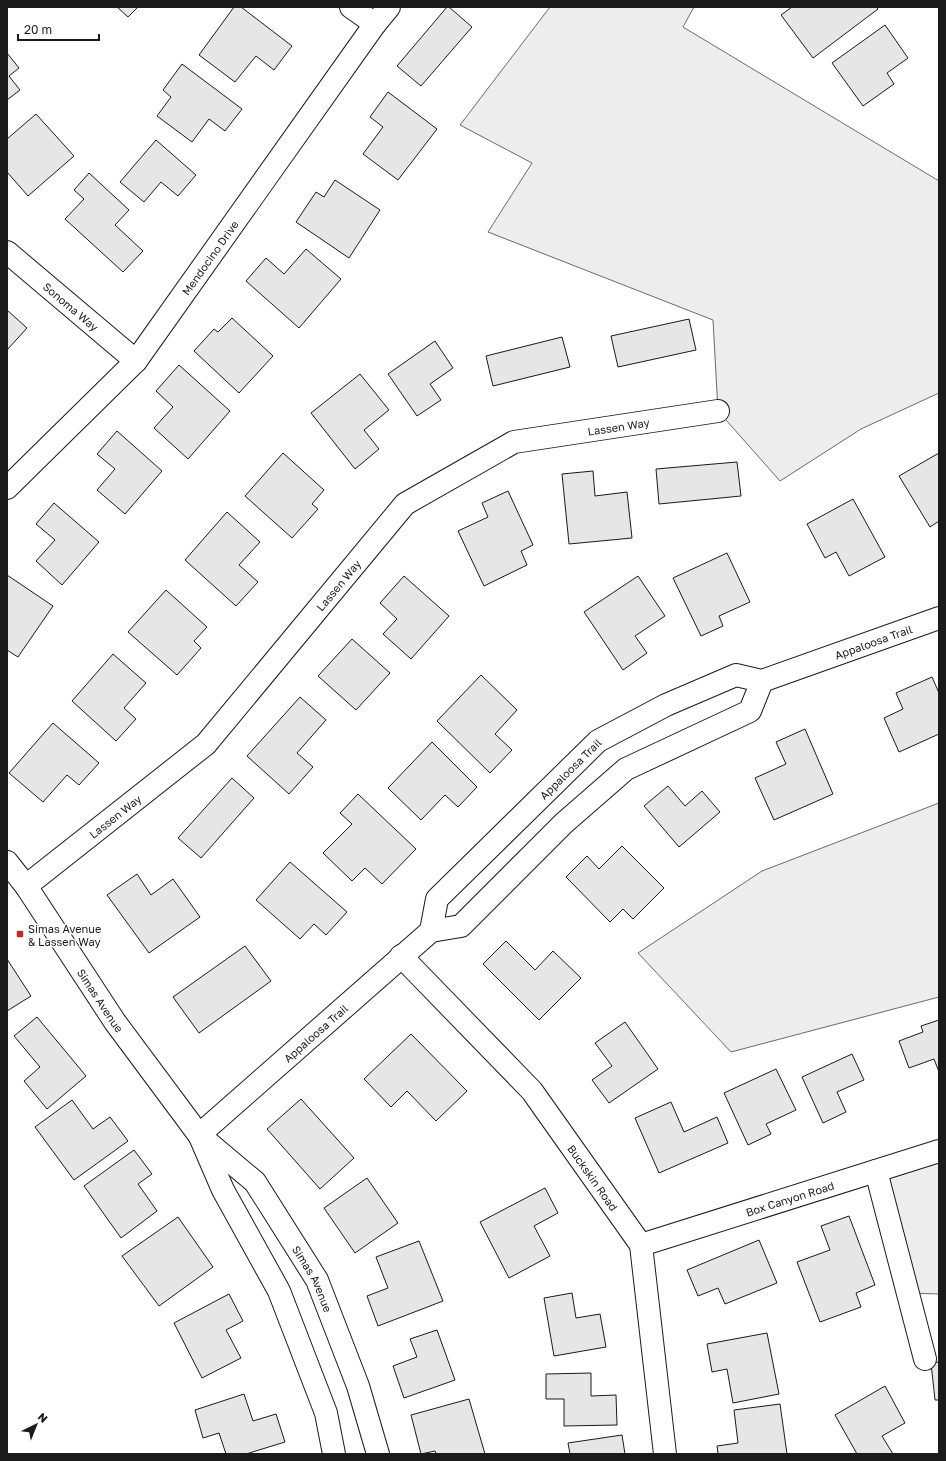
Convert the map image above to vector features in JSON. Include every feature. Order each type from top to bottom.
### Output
[{"type":"street","points":[[351,7],[375,24]]},
{"type":"street","name":"Mendocino Drive","points":[[7,488],[136,361],[375,24],[389,7]]},
{"type":"street","name":"Sonoma Way","points":[[7,252],[136,361]]},
{"type":"street","name":"Lassen Way","points":[[26,886],[206,744],[405,504],[514,442],[718,411]]},
{"type":"street","name":"Appaloosa Trail","points":[[199,1134],[431,931],[437,899],[598,741],[666,705],[736,675],[762,681],[939,618]]},
{"type":"street","points":[[431,931],[461,926],[564,823],[626,769],[750,711],[762,681]]},
{"type":"street","name":"Simas Avenue","points":[[7,862],[26,886],[115,1022],[199,1134],[255,1182],[317,1280],[358,1386],[378,1454]]},
{"type":"street","name":"Buckskin Road","points":[[401,956],[532,1091],[641,1245],[665,1454]]},
{"type":"street","name":"Simas Avenue","points":[[199,1134],[223,1190],[279,1291],[326,1414],[334,1454]]},
{"type":"street","name":"Box Canyon Road","points":[[641,1245],[939,1151]]},
{"type":"street","points":[[876,1171],[925,1359]]},
{"type":"shaded area","points":[[550,7],[694,7],[683,27],[939,181],[939,393],[861,429],[780,481],[718,411],[713,320],[488,232],[532,163],[460,125]]},
{"type":"shaded area","points":[[939,803],[939,997],[731,1052],[638,953],[762,871]]},
{"type":"shaded area","points":[[939,1151],[939,1294],[907,1293],[876,1171]]},
{"type":"building","points":[[117,7],[138,7],[128,17]]},
{"type":"building","points":[[234,7],[241,7],[292,46],[274,70],[256,56],[235,82],[199,55]]},
{"type":"building","points":[[447,7],[449,7],[472,27],[421,86],[397,66]]},
{"type":"building","points":[[792,7],[876,7],[878,9],[813,58],[781,15]]},
{"type":"building","points":[[885,25],[908,58],[887,73],[894,84],[863,106],[832,63]]},
{"type":"building","points":[[7,53],[19,68],[9,76],[20,90],[7,100]]},
{"type":"building","points":[[182,64],[242,109],[225,131],[209,119],[192,142],[157,116],[171,97],[163,90]]},
{"type":"building","points":[[388,92],[437,129],[398,180],[363,154],[383,127],[370,117]]},
{"type":"building","points":[[36,114],[74,156],[28,196],[7,172],[7,139]]},
{"type":"building","points":[[156,140],[196,175],[178,196],[161,182],[144,202],[120,182]]},
{"type":"building","points":[[89,173],[129,210],[115,225],[143,251],[123,272],[65,219],[84,199],[74,190]]},
{"type":"building","points":[[335,180],[380,210],[349,258],[296,222],[316,192],[324,197]]},
{"type":"building","points":[[306,249],[341,279],[299,328],[246,281],[266,258],[284,274]]},
{"type":"building","points":[[7,310],[27,328],[7,350]]},
{"type":"building","points":[[232,318],[273,356],[239,393],[194,351],[214,329],[218,332]]},
{"type":"building","points":[[689,319],[696,350],[618,367],[611,336]]},
{"type":"building","points":[[562,337],[570,367],[493,386],[486,356]]},
{"type":"building","points":[[435,341],[453,368],[430,384],[441,400],[417,416],[388,374]]},
{"type":"building","points":[[179,365],[230,411],[188,459],[154,428],[173,407],[156,391]]},
{"type":"building","points":[[360,374],[389,410],[364,430],[379,449],[355,469],[311,413]]},
{"type":"building","points":[[117,431],[162,471],[125,514],[97,490],[115,469],[97,454]]},
{"type":"building","points":[[283,453],[324,490],[312,504],[318,509],[292,538],[245,496]]},
{"type":"building","points":[[939,453],[939,521],[930,527],[899,476]]},
{"type":"building","points":[[737,462],[741,496],[659,504],[656,469]]},
{"type":"building","points":[[593,471],[595,496],[627,492],[632,538],[569,544],[562,474]]},
{"type":"building","points":[[508,491],[533,545],[521,551],[527,565],[484,586],[458,531],[488,517],[482,503]]},
{"type":"building","points":[[853,499],[885,557],[849,576],[836,552],[825,558],[807,524]]},
{"type":"building","points":[[54,503],[99,542],[62,585],[36,561],[55,540],[36,524]]},
{"type":"building","points":[[227,512],[260,542],[239,565],[258,582],[236,606],[185,560]]},
{"type":"building","points":[[727,553],[750,602],[719,616],[723,626],[701,636],[673,578]]},
{"type":"building","points":[[7,575],[53,606],[18,657],[7,650]]},
{"type":"building","points":[[404,576],[449,616],[411,659],[383,634],[397,619],[380,603]]},
{"type":"building","points":[[638,576],[665,616],[635,636],[647,653],[623,670],[584,612]]},
{"type":"building","points":[[166,590],[207,627],[194,641],[201,648],[177,675],[128,632]]},
{"type":"building","points":[[352,639],[390,673],[356,710],[318,676]]},
{"type":"building","points":[[113,654],[146,683],[124,708],[136,719],[116,741],[72,701]]},
{"type":"building","points":[[481,675],[517,710],[495,734],[512,750],[490,773],[437,721]]},
{"type":"building","points":[[932,677],[939,693],[939,734],[899,752],[884,718],[903,709],[896,693]]},
{"type":"building","points":[[300,697],[326,720],[297,753],[313,767],[289,794],[247,756]]},
{"type":"building","points":[[53,723],[99,763],[79,785],[67,775],[43,802],[9,773]]},
{"type":"building","points":[[805,729],[833,794],[774,820],[755,778],[786,764],[776,742]]},
{"type":"building","points":[[432,742],[477,787],[458,807],[445,795],[421,820],[388,788]]},
{"type":"building","points":[[232,778],[254,798],[201,858],[178,838]]},
{"type":"building","points":[[668,786],[685,806],[702,791],[720,812],[679,847],[644,806]]},
{"type":"building","points":[[358,794],[416,849],[382,884],[365,868],[352,881],[323,853],[352,824],[340,813]]},
{"type":"building","points":[[622,846],[664,888],[633,919],[623,909],[610,922],[566,877],[587,856],[599,869]]},
{"type":"building","points":[[290,862],[347,912],[326,935],[314,924],[300,939],[256,900]]},
{"type":"building","points":[[137,874],[151,895],[173,879],[200,917],[149,953],[107,895]]},
{"type":"building","points":[[506,941],[535,970],[553,951],[581,978],[539,1020],[483,964]]},
{"type":"building","points":[[245,946],[271,981],[199,1033],[173,997]]},
{"type":"building","points":[[7,959],[31,996],[7,1011]]},
{"type":"building","points":[[37,1017],[86,1076],[47,1109],[24,1081],[40,1067],[14,1036]]},
{"type":"building","points":[[939,1020],[939,1072],[934,1059],[909,1068],[899,1041],[923,1032],[921,1026]]},
{"type":"building","points":[[625,1022],[658,1069],[609,1103],[592,1080],[612,1066],[595,1043]]},
{"type":"building","points":[[411,1034],[467,1091],[436,1121],[407,1091],[391,1107],[364,1079]]},
{"type":"building","points":[[852,1054],[864,1080],[837,1092],[846,1112],[823,1123],[802,1077]]},
{"type":"building","points":[[776,1069],[796,1110],[766,1124],[771,1134],[748,1145],[724,1093]]},
{"type":"building","points":[[301,1099],[354,1158],[320,1189],[267,1129]]},
{"type":"building","points":[[72,1100],[93,1129],[110,1117],[128,1141],[74,1180],[35,1127]]},
{"type":"building","points":[[671,1102],[684,1132],[717,1117],[728,1143],[659,1173],[635,1118]]},
{"type":"building","points":[[134,1150],[152,1174],[138,1184],[157,1211],[121,1238],[84,1186]]},
{"type":"building","points":[[367,1178],[398,1223],[355,1253],[324,1208]]},
{"type":"building","points":[[545,1188],[558,1213],[534,1226],[550,1256],[509,1278],[480,1222]]},
{"type":"building","points":[[849,1216],[875,1285],[856,1293],[861,1307],[820,1322],[797,1262],[830,1250],[821,1226]]},
{"type":"building","points":[[178,1217],[213,1267],[159,1306],[122,1256]]},
{"type":"building","points":[[759,1240],[777,1283],[725,1304],[718,1288],[698,1296],[687,1270]]},
{"type":"building","points":[[419,1241],[443,1301],[378,1326],[367,1296],[388,1288],[376,1257]]},
{"type":"building","points":[[572,1293],[576,1318],[600,1314],[606,1347],[554,1356],[544,1298]]},
{"type":"building","points":[[229,1294],[243,1321],[226,1330],[241,1358],[202,1378],[174,1323]]},
{"type":"building","points":[[437,1330],[455,1380],[404,1398],[393,1366],[417,1357],[410,1339]]},
{"type":"building","points":[[767,1333],[779,1394],[733,1403],[727,1369],[712,1372],[707,1344]]},
{"type":"building","points":[[939,1362],[939,1400],[935,1400],[931,1363]]},
{"type":"building","points":[[591,1373],[591,1396],[616,1395],[617,1425],[564,1426],[564,1399],[546,1399],[546,1374]]},
{"type":"building","points":[[885,1386],[905,1423],[882,1436],[893,1454],[857,1454],[835,1415]]},
{"type":"building","points":[[244,1394],[253,1421],[276,1414],[285,1442],[246,1454],[226,1454],[219,1433],[203,1438],[195,1410]]},
{"type":"building","points":[[469,1399],[485,1454],[436,1454],[435,1451],[421,1454],[411,1415]]},
{"type":"building","points":[[780,1404],[787,1454],[718,1454],[717,1446],[738,1443],[734,1410]]},
{"type":"building","points":[[622,1435],[625,1454],[570,1454],[568,1443]]},
{"type":"place","name":"Simas Avenue & Lassen Way","points":[[20,934]]}]
